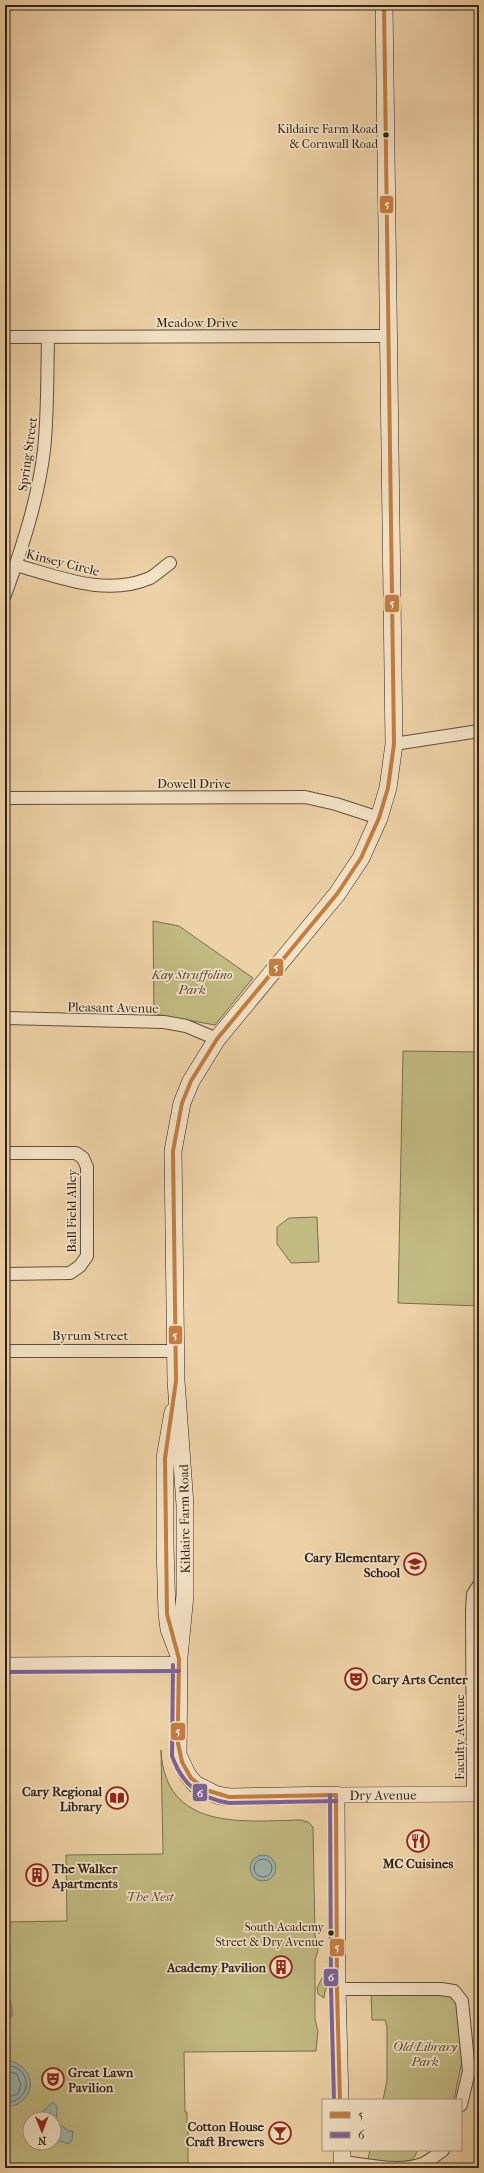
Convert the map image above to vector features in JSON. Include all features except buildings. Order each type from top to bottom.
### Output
[{"type":"main road","name":"Kildaire Farm Road","points":[[195,1784],[187,1774],[178,1755],[179,1661],[185,1595],[185,1512],[184,1472],[176,1381],[173,1150],[182,1103],[191,1081],[217,1039],[337,894],[361,858],[379,818],[388,788],[394,744],[384,5]]},
{"type":"main road","points":[[5,1666],[179,1661]]},
{"type":"main road","name":"Dry Avenue","points":[[195,1784],[217,1795],[229,1797],[336,1796]]},
{"type":"main road","points":[[336,1796],[337,1989],[340,2099]]},
{"type":"street","name":"Meadow Drive","points":[[5,337],[389,336]]},
{"type":"street","name":"Spring Street","points":[[5,595],[16,565],[34,502],[44,450],[47,414],[48,337]]},
{"type":"street","name":"Kinsey Circle","points":[[16,565],[86,585],[106,586],[129,585],[151,577],[170,563]]},
{"type":"street","points":[[394,744],[479,731]]},
{"type":"street","name":"Dowell Drive","points":[[5,798],[305,797],[336,804],[379,818]]},
{"type":"street","name":"Pleasant Avenue","points":[[5,1018],[164,1022],[186,1026],[217,1039]]},
{"type":"street","name":"Ball Field Alley","points":[[5,1154],[76,1153],[83,1158],[87,1167],[88,1227],[87,1256],[80,1266],[70,1273],[5,1274]]},
{"type":"street","name":"Byrum Street","points":[[5,1351],[176,1351]]},
{"type":"street","name":"Faculty Avenue","points":[[476,1794],[472,1610],[473,1594],[479,1585]]},
{"type":"street","name":"Dry Avenue","points":[[336,1796],[476,1794]]},
{"type":"street","points":[[337,1989],[441,1989],[454,1991],[462,2001],[469,2071],[462,2101]]},
{"type":"street","points":[[342,2160],[398,2168],[414,2166],[430,2159],[442,2151]]},
{"type":"green space","name":"Kay Struffolino Park","points":[[153,921],[179,926],[253,978],[215,1025],[154,1014]]},
{"type":"green space","points":[[403,1051],[479,1052],[479,1306],[398,1303]]},
{"type":"green space","points":[[317,1217],[319,1262],[291,1263],[277,1244],[277,1227],[289,1218]]},
{"type":"green space","name":"The Nest","points":[[161,1750],[166,1777],[177,1796],[192,1808],[211,1816],[233,1820],[301,1820],[308,1822],[313,1827],[315,1935],[318,1950],[315,1960],[315,2019],[318,2031],[316,2051],[184,2052],[185,2112],[187,2112],[188,2123],[188,2168],[5,2168],[5,1922],[67,1921],[66,1855],[163,1854]]},
{"type":"green space","points":[[322,1978],[329,1978],[324,1998],[318,1994],[317,1988]]},
{"type":"green space","name":"Old Library Park","points":[[371,1993],[447,1993],[457,2002],[463,2056],[454,2099],[383,2099],[387,2080],[387,2027],[385,2020],[372,2020]]},
{"type":"green space","points":[[370,2151],[417,2151],[415,2157],[404,2163],[397,2164],[368,2160]]},
{"type":"water","points":[[263,1855],[272,1859],[276,1868],[272,1877],[263,1881],[254,1877],[250,1868],[254,1859]]},
{"type":"water","points":[[5,1991],[12,2006],[12,2016],[5,2022]]},
{"type":"water","points":[[11,2061],[27,2072],[30,2079],[30,2087],[28,2094],[23,2101],[15,2105],[5,2107],[5,2062]]},
{"type":"water","points":[[53,2102],[57,2107],[57,2111],[43,2111]]},
{"type":"water","points":[[62,2126],[69,2131],[73,2131],[72,2140],[69,2144],[62,2142]]},
{"type":"transit line","name":"5","points":[[336,1795],[229,1797],[206,1790],[191,1778],[182,1762],[178,1743],[179,1659],[167,1614],[165,1458],[176,1381],[173,1151],[182,1103],[191,1081],[217,1039],[337,894],[361,858],[379,818],[388,788],[394,744],[384,5]]},
{"type":"transit line","name":"6","points":[[173,1665],[172,1756],[181,1774],[193,1788],[200,1793],[218,1801],[229,1803],[336,1801]]},
{"type":"transit line","name":"6","points":[[5,1672],[179,1671]]},
{"type":"transit line","name":"6","points":[[330,1795],[331,1989],[334,2099]]},
{"type":"transit line","name":"5","points":[[336,1795],[337,1989],[340,2099]]},
{"type":"place","name":"Kildaire Farm Road & Cornwall Road","points":[[386,135]]},
{"type":"place","name":"Cary Elementary School","points":[[415,1564]]},
{"type":"place","name":"Cary Arts Center","points":[[356,1679]]},
{"type":"place","name":"Cary Regional Library","points":[[117,1798]]},
{"type":"place","name":"MC Cuisines","points":[[418,1841]]},
{"type":"place","name":"The Walker Apartments","points":[[37,1875]]},
{"type":"place","name":"South Academy Street & Dry Avenue","points":[[331,1933]]},
{"type":"place","name":"Academy Pavilion","points":[[281,1967]]},
{"type":"place","name":"Great Lawn Pavilion","points":[[53,2079]]},
{"type":"place","name":"Cotton House Craft Brewers","points":[[280,2133]]}]
